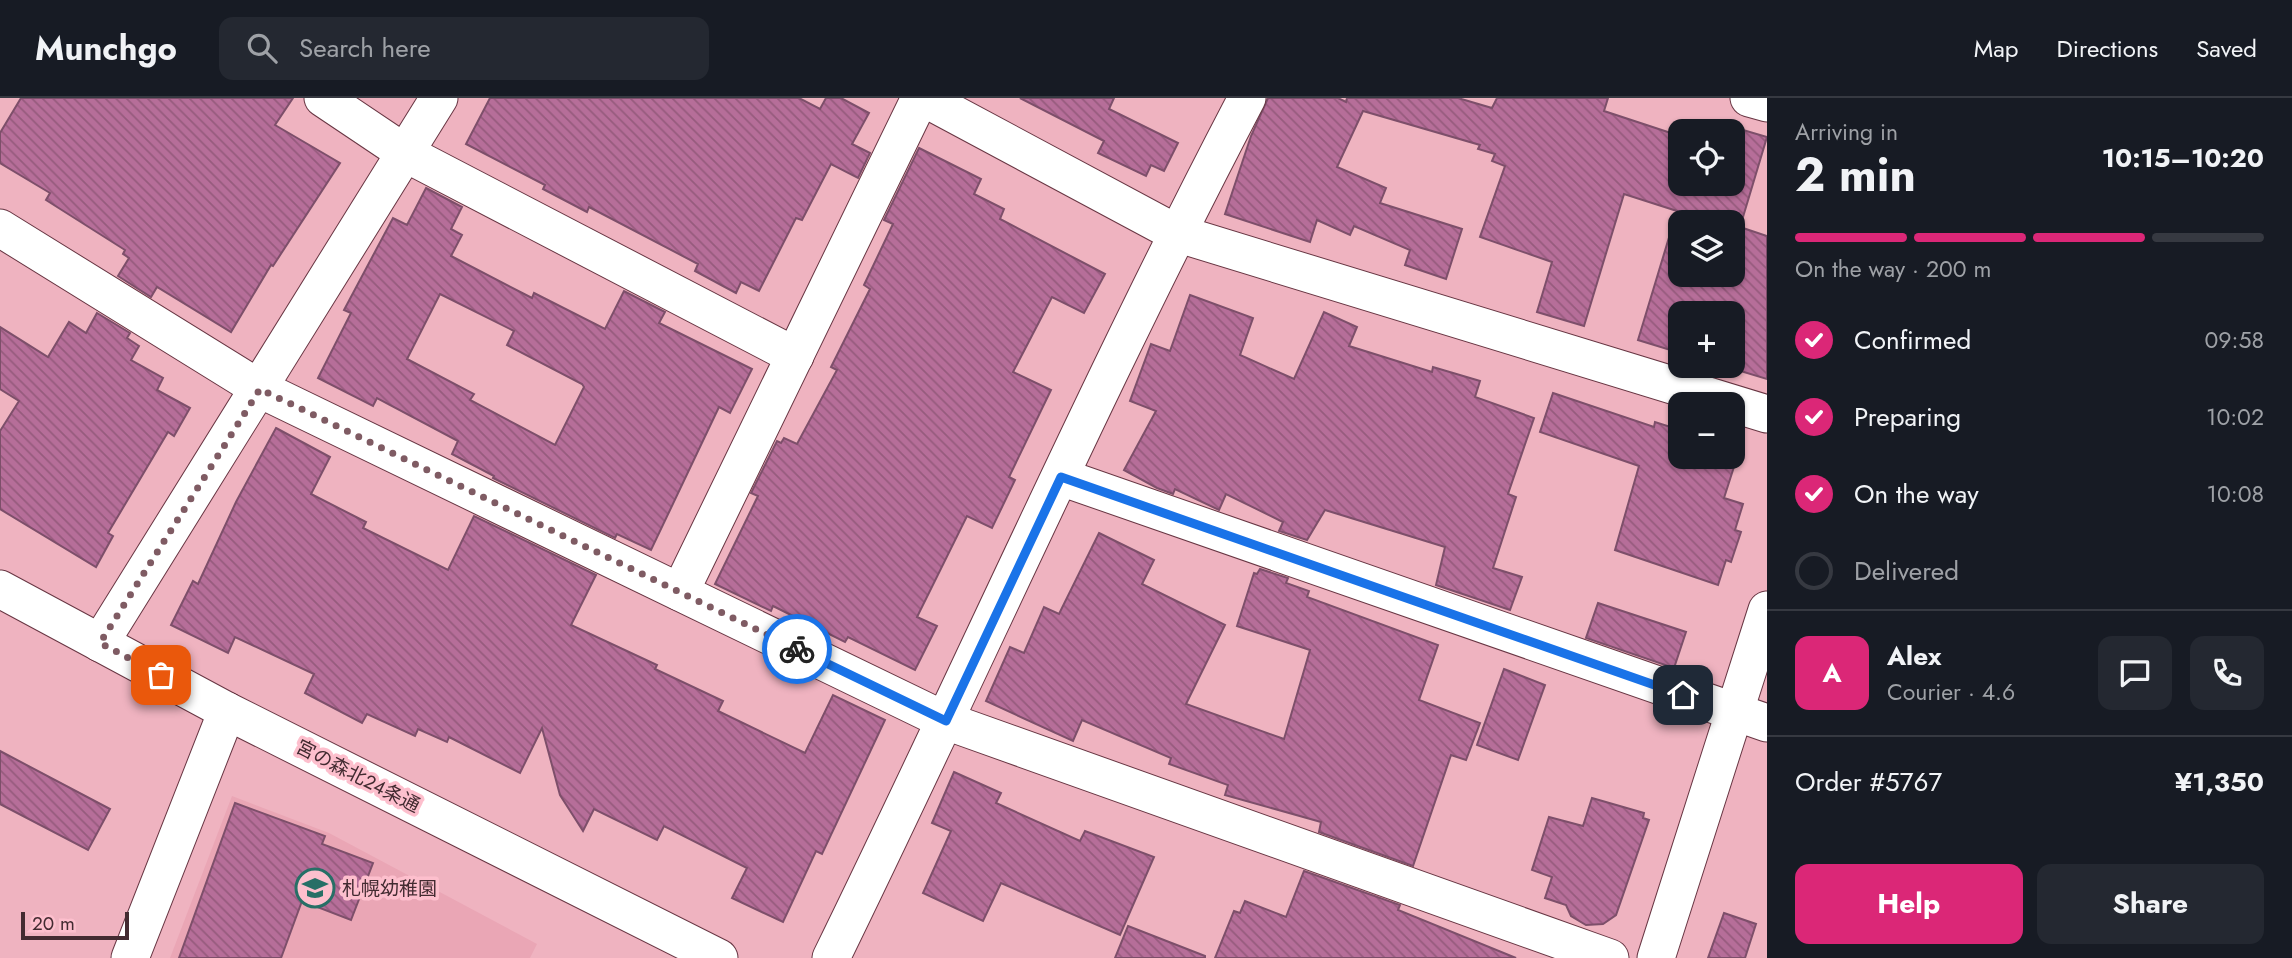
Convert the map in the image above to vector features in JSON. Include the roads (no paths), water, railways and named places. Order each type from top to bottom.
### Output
[{"type":"street","points":[[323,98],[405,153],[794,356]]},
{"type":"street","points":[[100,643],[439,98]]},
{"type":"street","points":[[680,592],[922,98],[1176,233],[1767,414]]},
{"type":"street","points":[[831,958],[1176,233],[1247,98]]},
{"type":"street","points":[[1749,98],[1767,103]]},
{"type":"street","points":[[0,228],[260,389],[946,721],[1610,958]]},
{"type":"street","points":[[1061,477],[1751,717]]},
{"type":"street","name":"宮の森北24条通","points":[[0,589],[227,711],[719,958]]},
{"type":"street","points":[[1656,958],[1751,717],[1767,610]]},
{"type":"street","points":[[130,958],[227,711]]},
{"type":"place","name":"札幌幼稚園","points":[[315,888]]}]
